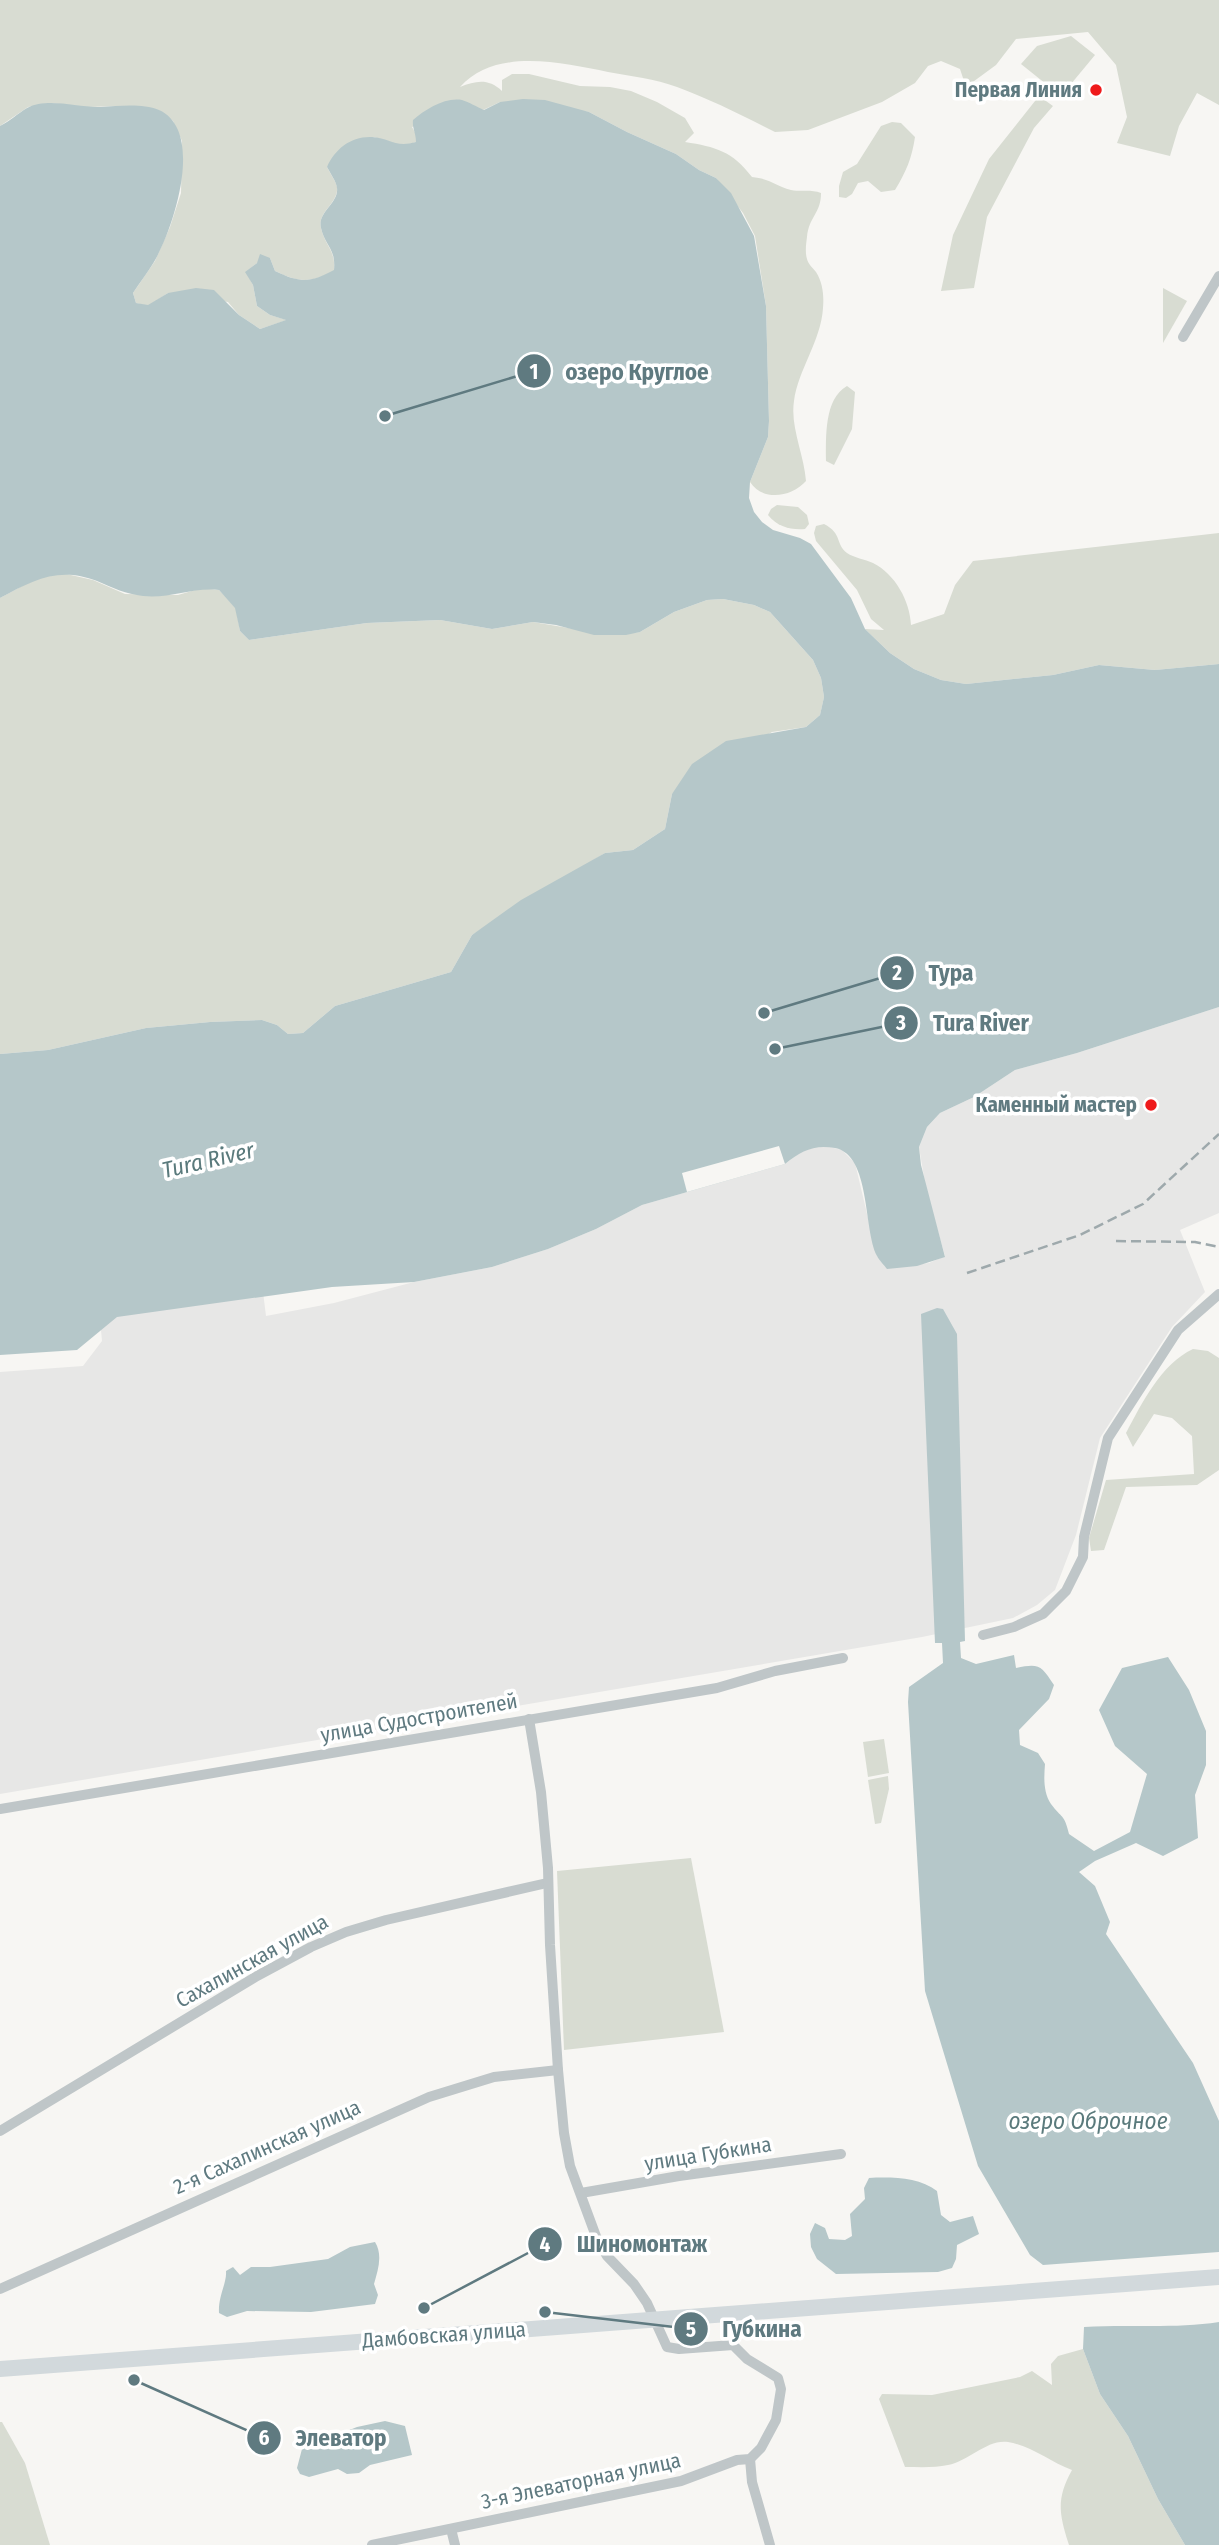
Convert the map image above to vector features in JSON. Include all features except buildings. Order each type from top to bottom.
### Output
[{"type":"main road","name":"Дамбовская улица","points":[[0,2368],[1218,2277]]},
{"type":"street","points":[[1183,337],[1219,276]]},
{"type":"street","points":[[983,1634],[1014,1627],[1043,1614],[1066,1591],[1083,1557],[1084,1537],[1108,1438],[1178,1329],[1219,1294]]},
{"type":"street","name":"улица Судостроителей","points":[[0,1809],[717,1688],[775,1671],[843,1658]]},
{"type":"street","points":[[529,1719],[541,1792],[548,1868],[558,2070],[570,2166],[597,2239],[607,2256],[634,2284],[656,2319],[667,2347],[671,2349],[733,2345],[747,2359],[778,2378],[781,2389],[776,2420],[761,2448],[750,2459],[752,2482],[770,2545]]},
{"type":"street","name":"Сахалинская улица","points":[[0,2132],[257,1976],[310,1947],[386,1920],[547,1883]]},
{"type":"street","name":"2-я Сахалинская улица","points":[[0,2289],[429,2097],[494,2077],[558,2070]]},
{"type":"street","name":"улица Губкина","points":[[581,2193],[680,2176],[841,2154]]},
{"type":"street","name":"3-я Элеваторная улица","points":[[372,2545],[681,2481],[737,2460],[750,2459]]},
{"type":"street","points":[[451,2529],[455,2545]]},
{"type":"shaded area","points":[[0,0],[1219,0],[1219,105],[1197,93],[1179,126],[1170,156],[1117,143],[1127,117],[1116,65],[1088,32],[1016,39],[996,65],[966,87],[960,69],[941,61],[928,66],[915,83],[882,102],[808,130],[775,132],[714,102],[669,84],[550,62],[511,62],[492,67],[475,75],[460,87],[482,82],[492,84],[502,91],[502,80],[512,74],[529,74],[580,86],[631,91],[685,118],[694,133],[685,142],[723,152],[737,161],[752,177],[791,190],[821,193],[819,206],[808,230],[806,251],[808,261],[822,285],[823,308],[818,332],[796,389],[793,411],[806,481],[786,494],[770,495],[762,493],[750,482],[768,437],[769,421],[766,306],[755,236],[743,213],[716,178],[676,154],[589,112],[500,102],[483,110],[475,107],[412,127],[416,142],[403,146],[374,137],[327,167],[337,193],[322,217],[321,228],[332,253],[334,271],[318,278],[291,278],[275,271],[270,258],[257,263],[246,272],[253,285],[257,306],[270,315],[287,320],[260,329],[239,315],[228,302],[168,293],[148,306],[136,303],[133,293],[155,261],[181,193],[182,141],[173,121],[160,111],[123,106],[87,107],[50,103],[28,107],[0,126]]},
{"type":"shaded area","points":[[1071,36],[1095,55],[1061,96],[1021,64],[1037,46]]},
{"type":"shaded area","points":[[1039,96],[1053,106],[1034,128],[987,217],[974,288],[941,291],[953,235],[989,159]]},
{"type":"shaded area","points":[[892,122],[901,123],[915,137],[908,165],[895,190],[881,192],[868,181],[858,183],[852,194],[846,198],[839,197],[843,172],[857,164],[881,126]]},
{"type":"shaded area","points":[[1163,288],[1187,301],[1163,343]]},
{"type":"shaded area","points":[[847,386],[855,392],[852,429],[834,465],[826,461],[828,419],[834,400]]},
{"type":"shaded area","points":[[777,505],[798,507],[807,515],[809,524],[805,529],[780,525],[768,515]]},
{"type":"shaded area","points":[[824,524],[834,531],[843,550],[873,563],[888,574],[900,589],[908,607],[911,625],[944,614],[955,585],[973,561],[1219,533],[1219,664],[1155,670],[1099,665],[1053,675],[966,684],[941,680],[914,669],[890,653],[865,629],[884,630],[871,619],[857,590],[816,541],[816,526]]},
{"type":"shaded area","points":[[62,573],[93,580],[125,594],[178,595],[202,588],[219,590],[236,608],[240,631],[249,640],[367,623],[440,620],[492,629],[533,622],[610,635],[640,632],[674,612],[707,600],[723,599],[754,605],[770,612],[813,660],[821,678],[824,697],[820,715],[806,727],[772,732],[672,794],[665,829],[633,850],[605,853],[472,935],[451,972],[335,1006],[303,1033],[288,1034],[277,1025],[262,1020],[210,1022],[146,1028],[48,1050],[0,1054],[0,598],[35,579]]},
{"type":"shaded area","points":[[1219,1007],[1219,1213],[1180,1230],[1205,1292],[1172,1327],[1100,1438],[1076,1535],[1055,1590],[1037,1605],[1013,1618],[922,1637],[0,1794],[0,1372],[83,1366],[102,1341],[99,1309],[262,1284],[266,1316],[334,1303],[414,1282],[492,1267],[548,1249],[596,1229],[642,1205],[785,1164],[802,1151],[822,1145],[842,1150],[855,1163],[877,1256],[887,1268],[929,1263],[945,1256],[926,1189],[919,1147],[927,1127],[940,1113],[974,1097],[1015,1070]]},
{"type":"shaded area","points":[[1193,1349],[1208,1351],[1219,1358],[1219,1470],[1197,1485],[1126,1487],[1104,1550],[1091,1551],[1089,1538],[1106,1480],[1194,1474],[1192,1436],[1172,1418],[1154,1414],[1133,1447],[1126,1433],[1162,1374],[1171,1364]]},
{"type":"shaded area","points":[[884,1739],[889,1773],[868,1777],[863,1742]]},
{"type":"shaded area","points":[[888,1776],[889,1789],[881,1823],[875,1824],[868,1780]]},
{"type":"shaded area","points":[[691,1858],[724,2032],[564,2050],[557,1871]]},
{"type":"shaded area","points":[[1083,2349],[1100,2394],[1128,2436],[1158,2499],[1185,2545],[1069,2545],[1063,2524],[1061,2498],[1072,2470],[1017,2444],[993,2444],[948,2465],[905,2467],[879,2399],[882,2394],[932,2395],[1020,2377],[1032,2371],[1052,2385],[1051,2364],[1058,2356]]},
{"type":"shaded area","points":[[0,2422],[25,2463],[50,2545],[0,2545]]},
{"type":"water","points":[[449,100],[462,100],[484,110],[500,102],[545,100],[589,112],[676,154],[716,178],[731,193],[754,236],[766,306],[768,437],[750,482],[749,498],[754,512],[762,522],[773,530],[811,544],[851,598],[865,629],[890,653],[914,669],[941,680],[966,684],[1053,675],[1099,665],[1155,670],[1219,664],[1219,1007],[1015,1070],[974,1097],[940,1113],[927,1127],[919,1147],[921,1165],[945,1257],[917,1266],[887,1269],[880,1261],[873,1244],[855,1164],[847,1154],[835,1148],[821,1147],[802,1152],[785,1164],[642,1205],[596,1229],[548,1249],[492,1267],[414,1282],[332,1287],[117,1317],[77,1350],[0,1355],[0,1054],[48,1050],[146,1028],[210,1022],[262,1020],[277,1025],[288,1034],[303,1033],[335,1006],[451,972],[472,935],[521,900],[605,853],[633,850],[665,829],[672,794],[692,764],[726,741],[806,727],[820,715],[824,697],[821,678],[813,660],[770,612],[754,605],[723,599],[707,600],[674,612],[640,632],[626,635],[594,635],[533,622],[492,629],[440,620],[367,623],[249,640],[240,631],[235,608],[219,590],[143,596],[83,577],[58,575],[35,581],[0,598],[0,126],[27,108],[44,103],[92,107],[138,106],[159,110],[173,121],[181,138],[181,182],[162,247],[133,293],[136,303],[148,305],[168,293],[196,288],[214,290],[239,315],[260,329],[286,320],[270,315],[257,306],[253,285],[245,272],[257,263],[260,254],[270,258],[275,271],[291,278],[311,279],[334,270],[332,252],[323,234],[321,222],[337,193],[327,167],[339,149],[364,137],[403,144],[416,142],[413,120],[430,108]]},
{"type":"water","name":"озеро Оброчное","points":[[937,1308],[943,1309],[957,1334],[965,1641],[960,1642],[961,1658],[976,1664],[1014,1655],[1016,1668],[1039,1667],[1054,1685],[1049,1699],[1019,1730],[1020,1745],[1038,1753],[1045,1764],[1047,1795],[1064,1819],[1069,1834],[1094,1851],[1130,1832],[1147,1774],[1115,1746],[1099,1710],[1122,1668],[1168,1657],[1189,1690],[1206,1731],[1206,1765],[1195,1795],[1198,1838],[1163,1856],[1136,1843],[1095,1861],[1079,1872],[1095,1886],[1110,1922],[1106,1934],[1193,2063],[1219,2121],[1219,2252],[1043,2265],[1030,2255],[978,2166],[925,1991],[908,1702],[909,1687],[943,1663],[942,1643],[935,1643],[921,1314]]},
{"type":"water","points":[[869,2178],[904,2179],[930,2186],[937,2191],[941,2215],[950,2222],[973,2216],[979,2234],[957,2245],[952,2268],[938,2272],[836,2274],[817,2259],[811,2247],[810,2234],[815,2223],[825,2228],[829,2239],[845,2240],[852,2236],[850,2214],[865,2199],[864,2188]]},
{"type":"water","points":[[375,2242],[379,2257],[374,2284],[378,2295],[375,2304],[311,2312],[247,2311],[227,2317],[219,2313],[226,2271],[233,2267],[240,2275],[251,2267],[328,2259],[350,2247]]},
{"type":"water","points":[[1219,2322],[1219,2545],[1185,2545],[1158,2499],[1128,2436],[1100,2394],[1083,2349],[1084,2327]]},
{"type":"water","points":[[385,2421],[405,2426],[412,2455],[370,2465],[359,2473],[347,2474],[338,2469],[309,2477],[300,2474],[297,2468],[302,2449],[357,2427]]},
{"type":"pier","points":[[779,1146],[785,1164],[687,1192],[682,1173]]},
{"type":"railway","points":[[967,1273],[1080,1235],[1143,1204],[1219,1134]]},
{"type":"railway","points":[[1116,1241],[1195,1242],[1219,1247]]},
{"type":"place","name":"Первая Линия","points":[[1096,90]]},
{"type":"place","name":"озеро Круглое","points":[[385,416]]},
{"type":"place","name":"Тура","points":[[764,1013]]},
{"type":"place","name":"Tura River","points":[[775,1049]]},
{"type":"place","name":"Каменный мастер","points":[[1151,1105]]},
{"type":"place","name":"Шиномонтаж","points":[[424,2308]]},
{"type":"place","name":"Губкина","points":[[545,2312]]},
{"type":"place","name":"Элеватор","points":[[134,2380]]}]
